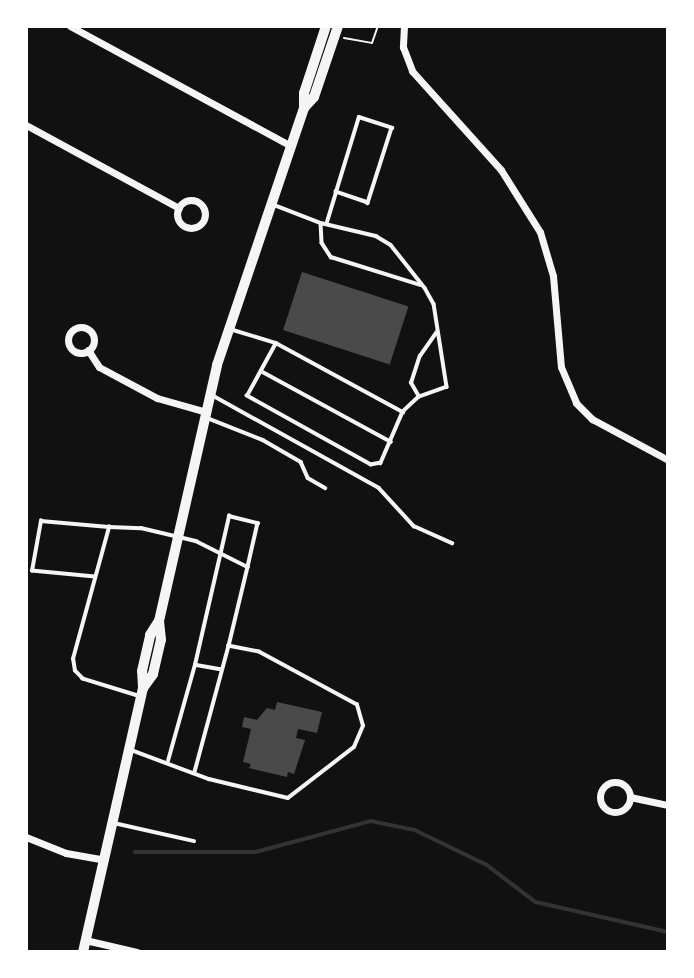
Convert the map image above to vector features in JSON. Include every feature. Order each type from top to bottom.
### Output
[{"type":"main road","points":[[83,952],[142,693],[142,671],[150,635],[159,621],[210,394],[228,328],[269,203],[304,108],[304,93],[326,26]]},
{"type":"main road","points":[[304,108],[314,97],[338,26]]},
{"type":"street","points":[[70,26],[291,146]]},
{"type":"street","points":[[404,26],[403,47],[412,71],[500,170],[540,232],[552,276],[561,368],[576,402],[592,419],[668,460]]},
{"type":"street","points":[[26,125],[179,208]]},
{"type":"street","points":[[88,350],[99,367],[157,398],[205,415]]},
{"type":"street","points":[[614,782],[627,788],[630,797],[626,806],[613,811],[605,807],[600,794],[614,782]]},
{"type":"street","points":[[630,797],[668,804]]},
{"type":"street","points":[[26,837],[66,853],[104,860]]},
{"type":"street","points":[[85,940],[137,952]]},
{"type":"lane","points":[[327,222],[336,192],[359,117],[392,128],[368,203],[336,192]]},
{"type":"lane","points":[[269,203],[391,245],[424,285],[434,304],[447,387],[419,397],[404,412],[381,463],[371,465],[247,396],[276,344]]},
{"type":"lane","points":[[321,223],[322,243],[331,257],[424,285]]},
{"type":"lane","points":[[228,328],[276,344],[404,412]]},
{"type":"lane","points":[[419,397],[411,383],[420,356],[438,330]]},
{"type":"lane","points":[[261,371],[391,442]]},
{"type":"lane","points":[[210,394],[379,488],[414,526],[452,543]]},
{"type":"lane","points":[[205,415],[263,440],[301,462],[308,478],[325,488]]},
{"type":"lane","points":[[168,761],[195,665],[229,516],[258,523],[195,772]]},
{"type":"lane","points":[[95,577],[32,571],[41,521],[141,528],[178,537],[219,552],[248,567]]},
{"type":"lane","points":[[109,527],[73,659],[75,671],[83,679],[142,693]]},
{"type":"lane","points":[[129,750],[288,798],[354,747],[363,726],[357,705],[259,652],[229,646]]},
{"type":"lane","points":[[195,665],[222,670]]},
{"type":"lane","points":[[112,822],[194,841]]},
{"type":"path","points":[[344,38],[372,43],[378,26]]},
{"type":"building","points":[[302,272],[409,307],[390,365],[283,330]]},
{"type":"building","points":[[277,702],[322,712],[317,733],[298,729],[296,738],[305,740],[294,774],[288,772],[287,777],[249,768],[251,764],[243,762],[251,729],[242,727],[244,717],[257,720],[267,708],[275,710]]},
{"type":"waterway","points":[[135,852],[256,852],[371,821],[415,830],[487,865],[536,902],[668,932]]}]
